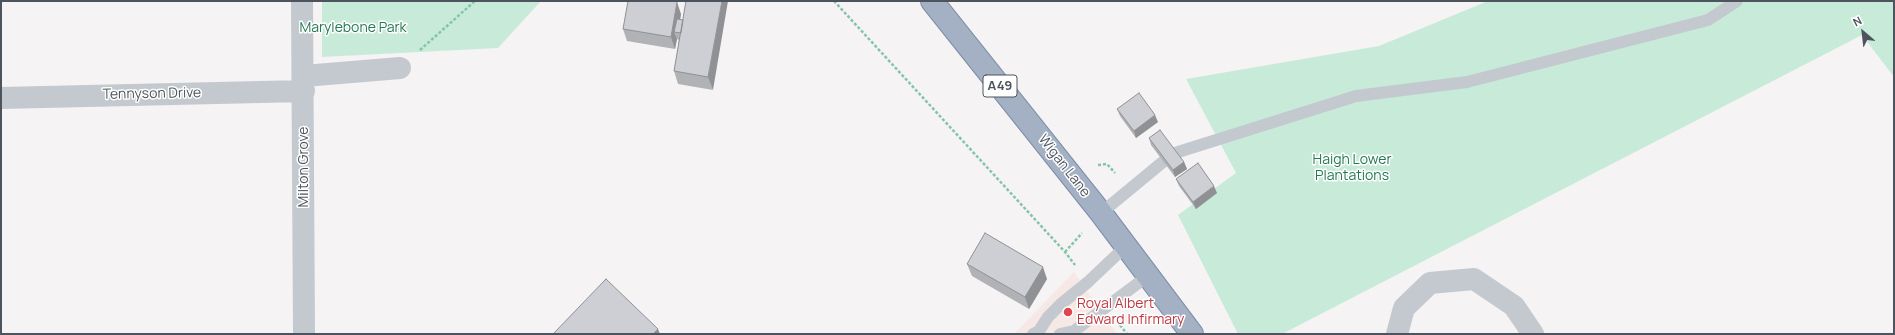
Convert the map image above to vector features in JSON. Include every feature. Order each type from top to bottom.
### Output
[{"type":"highway","name":"Wigan Lane","points":[[932,1],[1101,213],[1192,334]]},
{"type":"street","name":"Milton Grove","points":[[302,1],[304,83],[304,334]]},
{"type":"street","name":"Tennyson Drive","points":[[1,98],[304,83],[400,68]]},
{"type":"street","points":[[1397,334],[1404,308],[1430,283],[1474,279],[1514,306],[1533,334]]},
{"type":"lane","points":[[1175,153],[1356,96],[1467,82],[1708,20],[1737,1]]},
{"type":"lane","points":[[1101,213],[1164,161]]},
{"type":"lane","points":[[1040,333],[1048,317],[1126,246]]},
{"type":"lane","points":[[1060,334],[1074,331],[1107,308],[1149,275]]},
{"type":"path","points":[[400,68],[475,1]]},
{"type":"path","points":[[834,1],[1065,252],[1088,282]]},
{"type":"path","points":[[1107,308],[1127,334]]},
{"type":"shaded area","name":"Royal Albert Edward Infirmary","points":[[1074,272],[1117,334],[1014,334]]},
{"type":"green space","name":"Marylebone Park","points":[[322,1],[541,1],[498,48],[322,57]]},
{"type":"green space","name":"Haigh Lower Plantations","points":[[1488,1],[1894,1],[1894,77],[1862,35],[1282,334],[1238,334],[1178,215],[1236,173],[1186,79],[1379,46]]},
{"type":"building","points":[[628,1],[677,2],[671,37],[623,29]]},
{"type":"building","points":[[686,1],[722,1],[708,77],[674,71]]},
{"type":"building","points":[[677,19],[683,20],[681,33],[674,32]]},
{"type":"building","points":[[1139,93],[1155,115],[1134,131],[1117,109]]},
{"type":"building","points":[[1160,130],[1184,162],[1173,170],[1149,138]]},
{"type":"building","points":[[1198,163],[1214,186],[1193,202],[1176,179]]},
{"type":"building","points":[[985,233],[1043,267],[1025,297],[967,264]]},
{"type":"building","points":[[606,279],[658,329],[653,334],[553,334]]},
{"type":"place","name":"Royal Albert Edward Infirmary","points":[[1068,312]]}]
